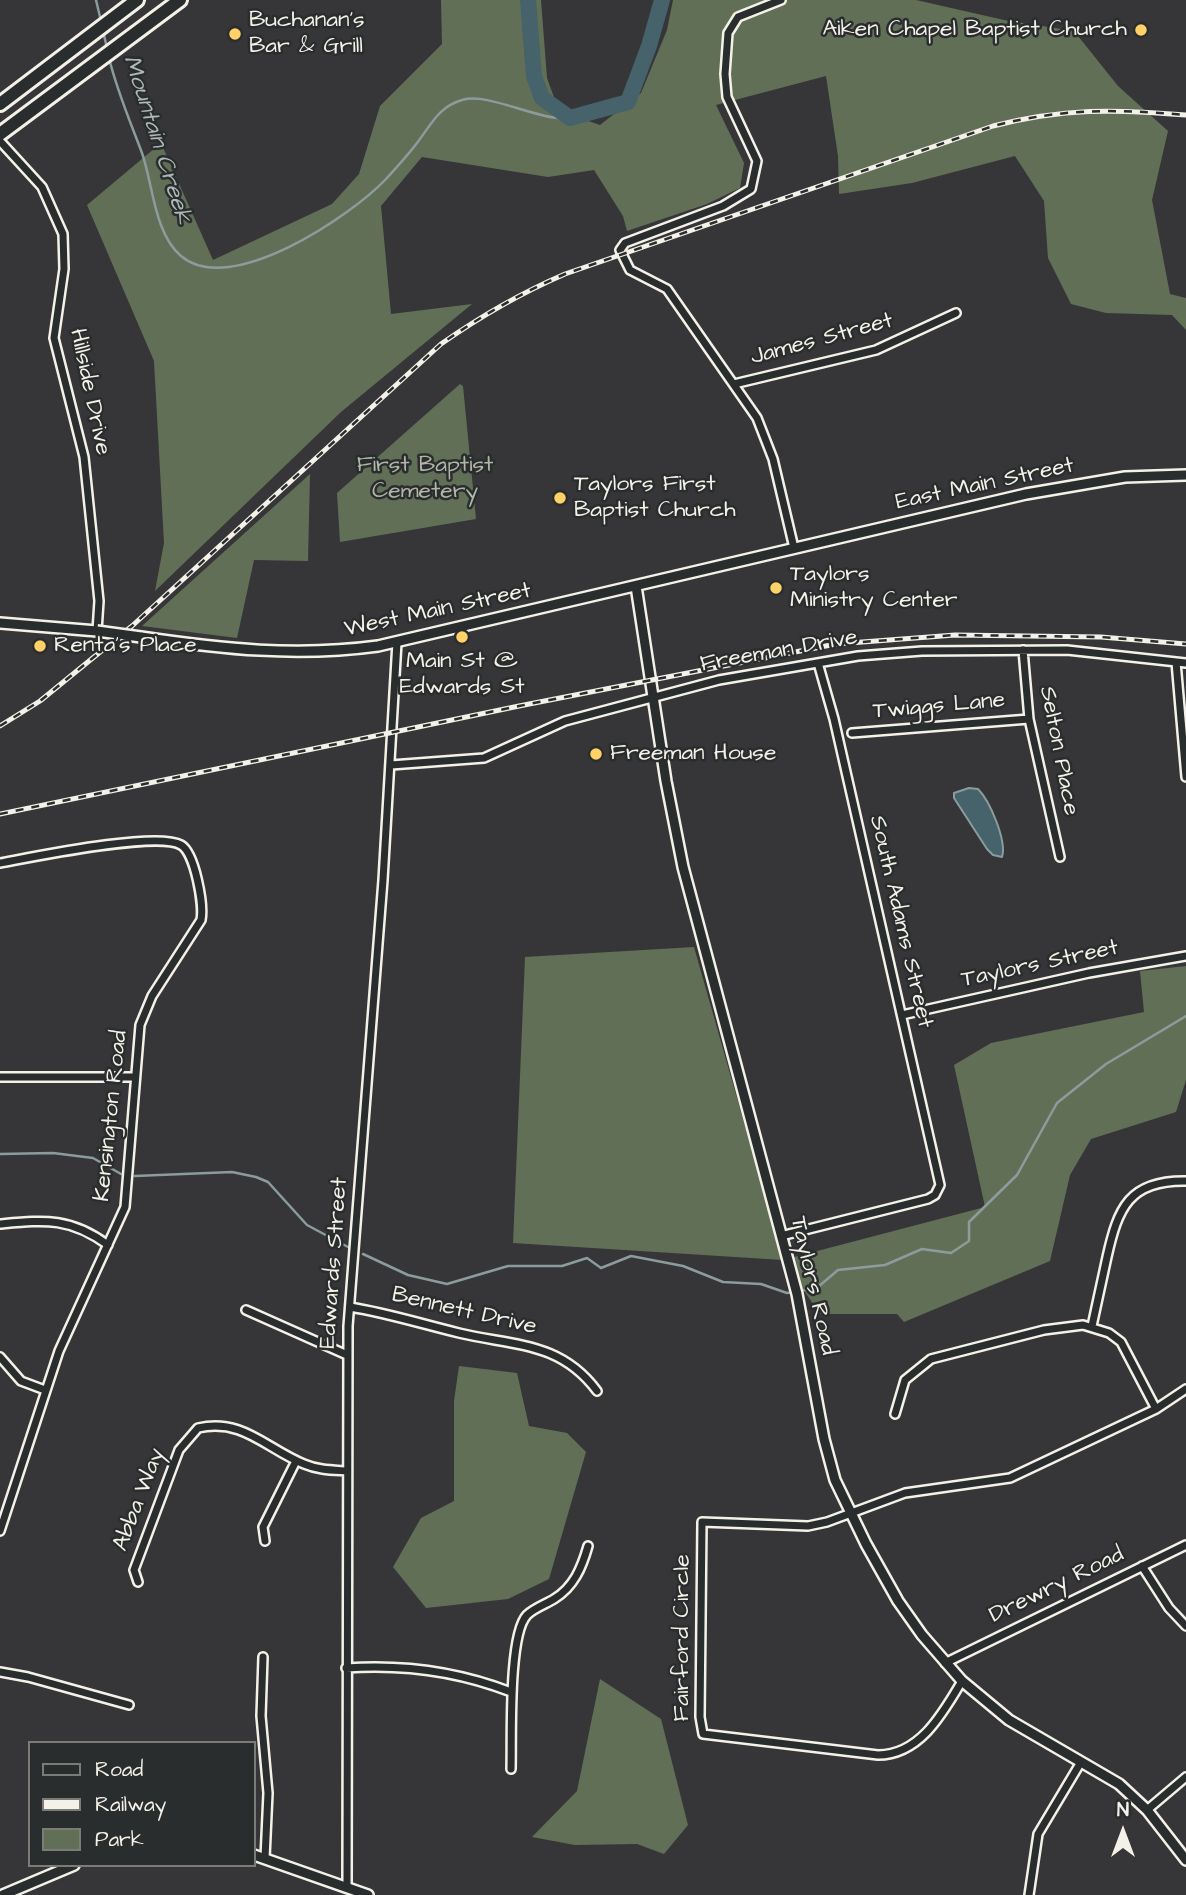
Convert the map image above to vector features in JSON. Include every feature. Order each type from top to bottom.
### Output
[{"type":"main road","points":[[0,104],[137,0]]},
{"type":"main road","points":[[0,134],[180,0]]},
{"type":"street","points":[[781,0],[738,16],[728,33],[725,83],[731,110],[755,150],[758,166],[751,189],[723,206],[625,243],[620,250],[630,270],[667,289],[764,431],[794,548]]},
{"type":"street","name":"Hillside Drive","points":[[0,141],[41,187],[59,219],[63,234],[64,269],[54,338],[84,457],[99,601],[97,631]]},
{"type":"street","name":"James Street","points":[[734,384],[876,350],[956,313]]},
{"type":"street","name":"East Main Street","points":[[794,548],[1026,494],[1125,477],[1186,475]]},
{"type":"street","name":"West Main Street","points":[[0,623],[97,631],[231,650],[287,653],[343,651],[397,642],[794,548]]},
{"type":"street","name":"Taylors Road","points":[[636,586],[683,867],[793,1277],[828,1456],[851,1513],[898,1601],[962,1681],[1009,1720],[1119,1784],[1147,1810],[1186,1860]]},
{"type":"street","name":"Edwards Street","points":[[347,1887],[348,1355],[391,765],[397,642]]},
{"type":"street","name":"Selton Place","points":[[1023,650],[1028,719],[1060,858]]},
{"type":"street","name":"Freeman Drive","points":[[391,765],[484,758],[565,720],[653,700],[719,680],[897,652],[1093,652],[1186,663]]},
{"type":"street","points":[[1176,662],[1186,777]]},
{"type":"street","name":"South Adams Street","points":[[781,1236],[928,1199],[939,1189],[834,719],[818,663]]},
{"type":"street","name":"Twiggs Lane","points":[[852,733],[1028,719]]},
{"type":"street","name":"Kensington Road","points":[[0,863],[160,840],[175,842],[188,850],[194,863],[201,920],[144,1012],[137,1040],[133,1077],[126,1199],[108,1245],[72,1317],[45,1390],[0,1531]]},
{"type":"street","name":"Taylors Street","points":[[902,1015],[1089,973],[1186,956]]},
{"type":"street","points":[[0,1077],[133,1077]]},
{"type":"street","points":[[1092,1326],[1114,1227],[1124,1206],[1149,1186],[1186,1181]]},
{"type":"street","points":[[0,1224],[40,1221],[73,1224],[108,1245]]},
{"type":"street","name":"Bennett Drive","points":[[350,1307],[397,1315],[479,1338],[533,1346],[573,1366],[597,1391]]},
{"type":"street","points":[[246,1310],[348,1355]]},
{"type":"street","points":[[895,1414],[905,1380],[931,1359],[1044,1331],[1092,1326],[1110,1333],[1126,1348],[1156,1409]]},
{"type":"street","points":[[0,1357],[21,1381],[45,1390]]},
{"type":"street","points":[[851,1513],[905,1493],[1010,1478],[1156,1409],[1186,1390]]},
{"type":"street","name":"Abba Way","points":[[138,1582],[134,1570],[179,1450],[198,1428],[225,1424],[318,1470],[346,1471]]},
{"type":"street","points":[[264,1541],[263,1527],[296,1461]]},
{"type":"street","name":"Fairford Circle","points":[[851,1513],[808,1526],[702,1522],[700,1717],[703,1734],[878,1755],[895,1754],[911,1746],[929,1730],[962,1681]]},
{"type":"street","name":"Drewry Road","points":[[945,1663],[1186,1545]]},
{"type":"street","points":[[511,1769],[511,1692],[518,1638],[525,1618],[560,1595],[580,1572],[588,1546]]},
{"type":"street","points":[[1142,1566],[1169,1608],[1186,1626]]},
{"type":"street","points":[[263,1657],[261,1716],[268,1793],[265,1858]]},
{"type":"street","points":[[346,1668],[440,1670],[511,1692]]},
{"type":"street","points":[[0,1672],[28,1676],[129,1705]]},
{"type":"street","points":[[1029,1895],[1038,1834],[1081,1762]]},
{"type":"street","points":[[1147,1810],[1186,1777]]},
{"type":"street","points":[[256,1856],[368,1895]]},
{"type":"street","points":[[3,1895],[69,1867]]},
{"type":"green space","points":[[441,0],[541,0],[547,78],[559,111],[600,125],[641,93],[667,30],[673,0],[916,0],[1004,20],[1074,31],[1118,86],[1168,131],[1152,200],[1170,294],[1186,298],[1186,330],[1172,315],[1106,313],[1071,304],[1048,258],[1044,201],[1015,156],[912,183],[839,194],[838,156],[826,76],[716,105],[744,163],[740,188],[707,204],[627,231],[623,216],[594,170],[548,177],[422,157],[381,206],[391,314],[472,304],[341,412],[155,591],[164,543],[154,361],[87,205],[161,143],[213,260],[332,204],[359,174],[380,106],[442,44]]},
{"type":"green space","name":"First Baptist Cemetery","points":[[460,384],[463,386],[476,519],[340,542],[337,493]]},
{"type":"green space","points":[[310,474],[308,561],[254,560],[237,638],[142,626]]},
{"type":"green space","points":[[694,947],[783,1260],[513,1243],[525,957]]},
{"type":"green space","points":[[1186,966],[1186,1080],[1176,1112],[1091,1139],[1070,1175],[1050,1261],[904,1322],[897,1314],[820,1314],[783,1260],[985,1207],[954,1065],[991,1043],[1144,1012],[1140,971]]},
{"type":"green space","points":[[459,1366],[517,1373],[529,1426],[567,1433],[586,1452],[549,1579],[508,1599],[426,1608],[393,1567],[421,1518],[454,1501],[454,1401]]},
{"type":"green space","points":[[600,1679],[661,1719],[688,1825],[664,1854],[637,1844],[575,1845],[532,1837],[577,1791]]},
{"type":"water","points":[[969,788],[978,789],[992,812],[1002,841],[1002,857],[993,855],[987,849],[954,798],[954,793]]},
{"type":"waterway","name":"Mountain Creek","points":[[96,0],[101,21]]},
{"type":"waterway","points":[[528,0],[534,76],[542,98],[570,118],[628,102],[649,46],[662,0]]},
{"type":"waterway","name":"Mountain Creek","points":[[103,31],[107,48]]},
{"type":"waterway","name":"Mountain Creek","points":[[109,58],[146,165],[165,235],[181,256],[202,266],[229,267],[258,260],[319,231],[346,213],[386,179],[436,117],[454,103],[462,100],[486,100],[543,115],[570,118]]},
{"type":"waterway","points":[[800,1291],[818,1287],[838,1270],[885,1265],[922,1249],[951,1253],[969,1241],[969,1222],[1017,1175],[1057,1103],[1106,1064],[1186,1016]]},
{"type":"waterway","points":[[0,1154],[53,1153],[93,1158],[121,1174]]},
{"type":"waterway","points":[[135,1176],[232,1172],[256,1177],[268,1182],[307,1225],[348,1247]]},
{"type":"waterway","points":[[363,1254],[408,1275],[447,1284],[508,1266],[562,1266],[587,1258],[601,1268],[631,1256],[683,1266],[723,1282],[761,1284],[787,1293],[793,1292]]},
{"type":"railway","points":[[0,726],[40,701],[132,626],[441,344],[533,289],[565,274],[993,126],[1066,113],[1135,112],[1186,115]]},
{"type":"railway","points":[[0,814],[519,706],[836,644],[955,635],[1101,637],[1186,644]]},
{"type":"place","name":"Aiken Chapel Baptist Church","points":[[1141,30]]},
{"type":"place","name":"Buchanan’s Bar & Grill","points":[[235,34]]},
{"type":"place","name":"Taylors First Baptist Church","points":[[560,498]]},
{"type":"place","name":"Taylors Ministry Center","points":[[776,588]]},
{"type":"place","name":"Main St @ Edwards St","points":[[462,637]]},
{"type":"place","name":"Renta's Place","points":[[40,646]]},
{"type":"place","name":"Freeman House","points":[[596,754]]}]
